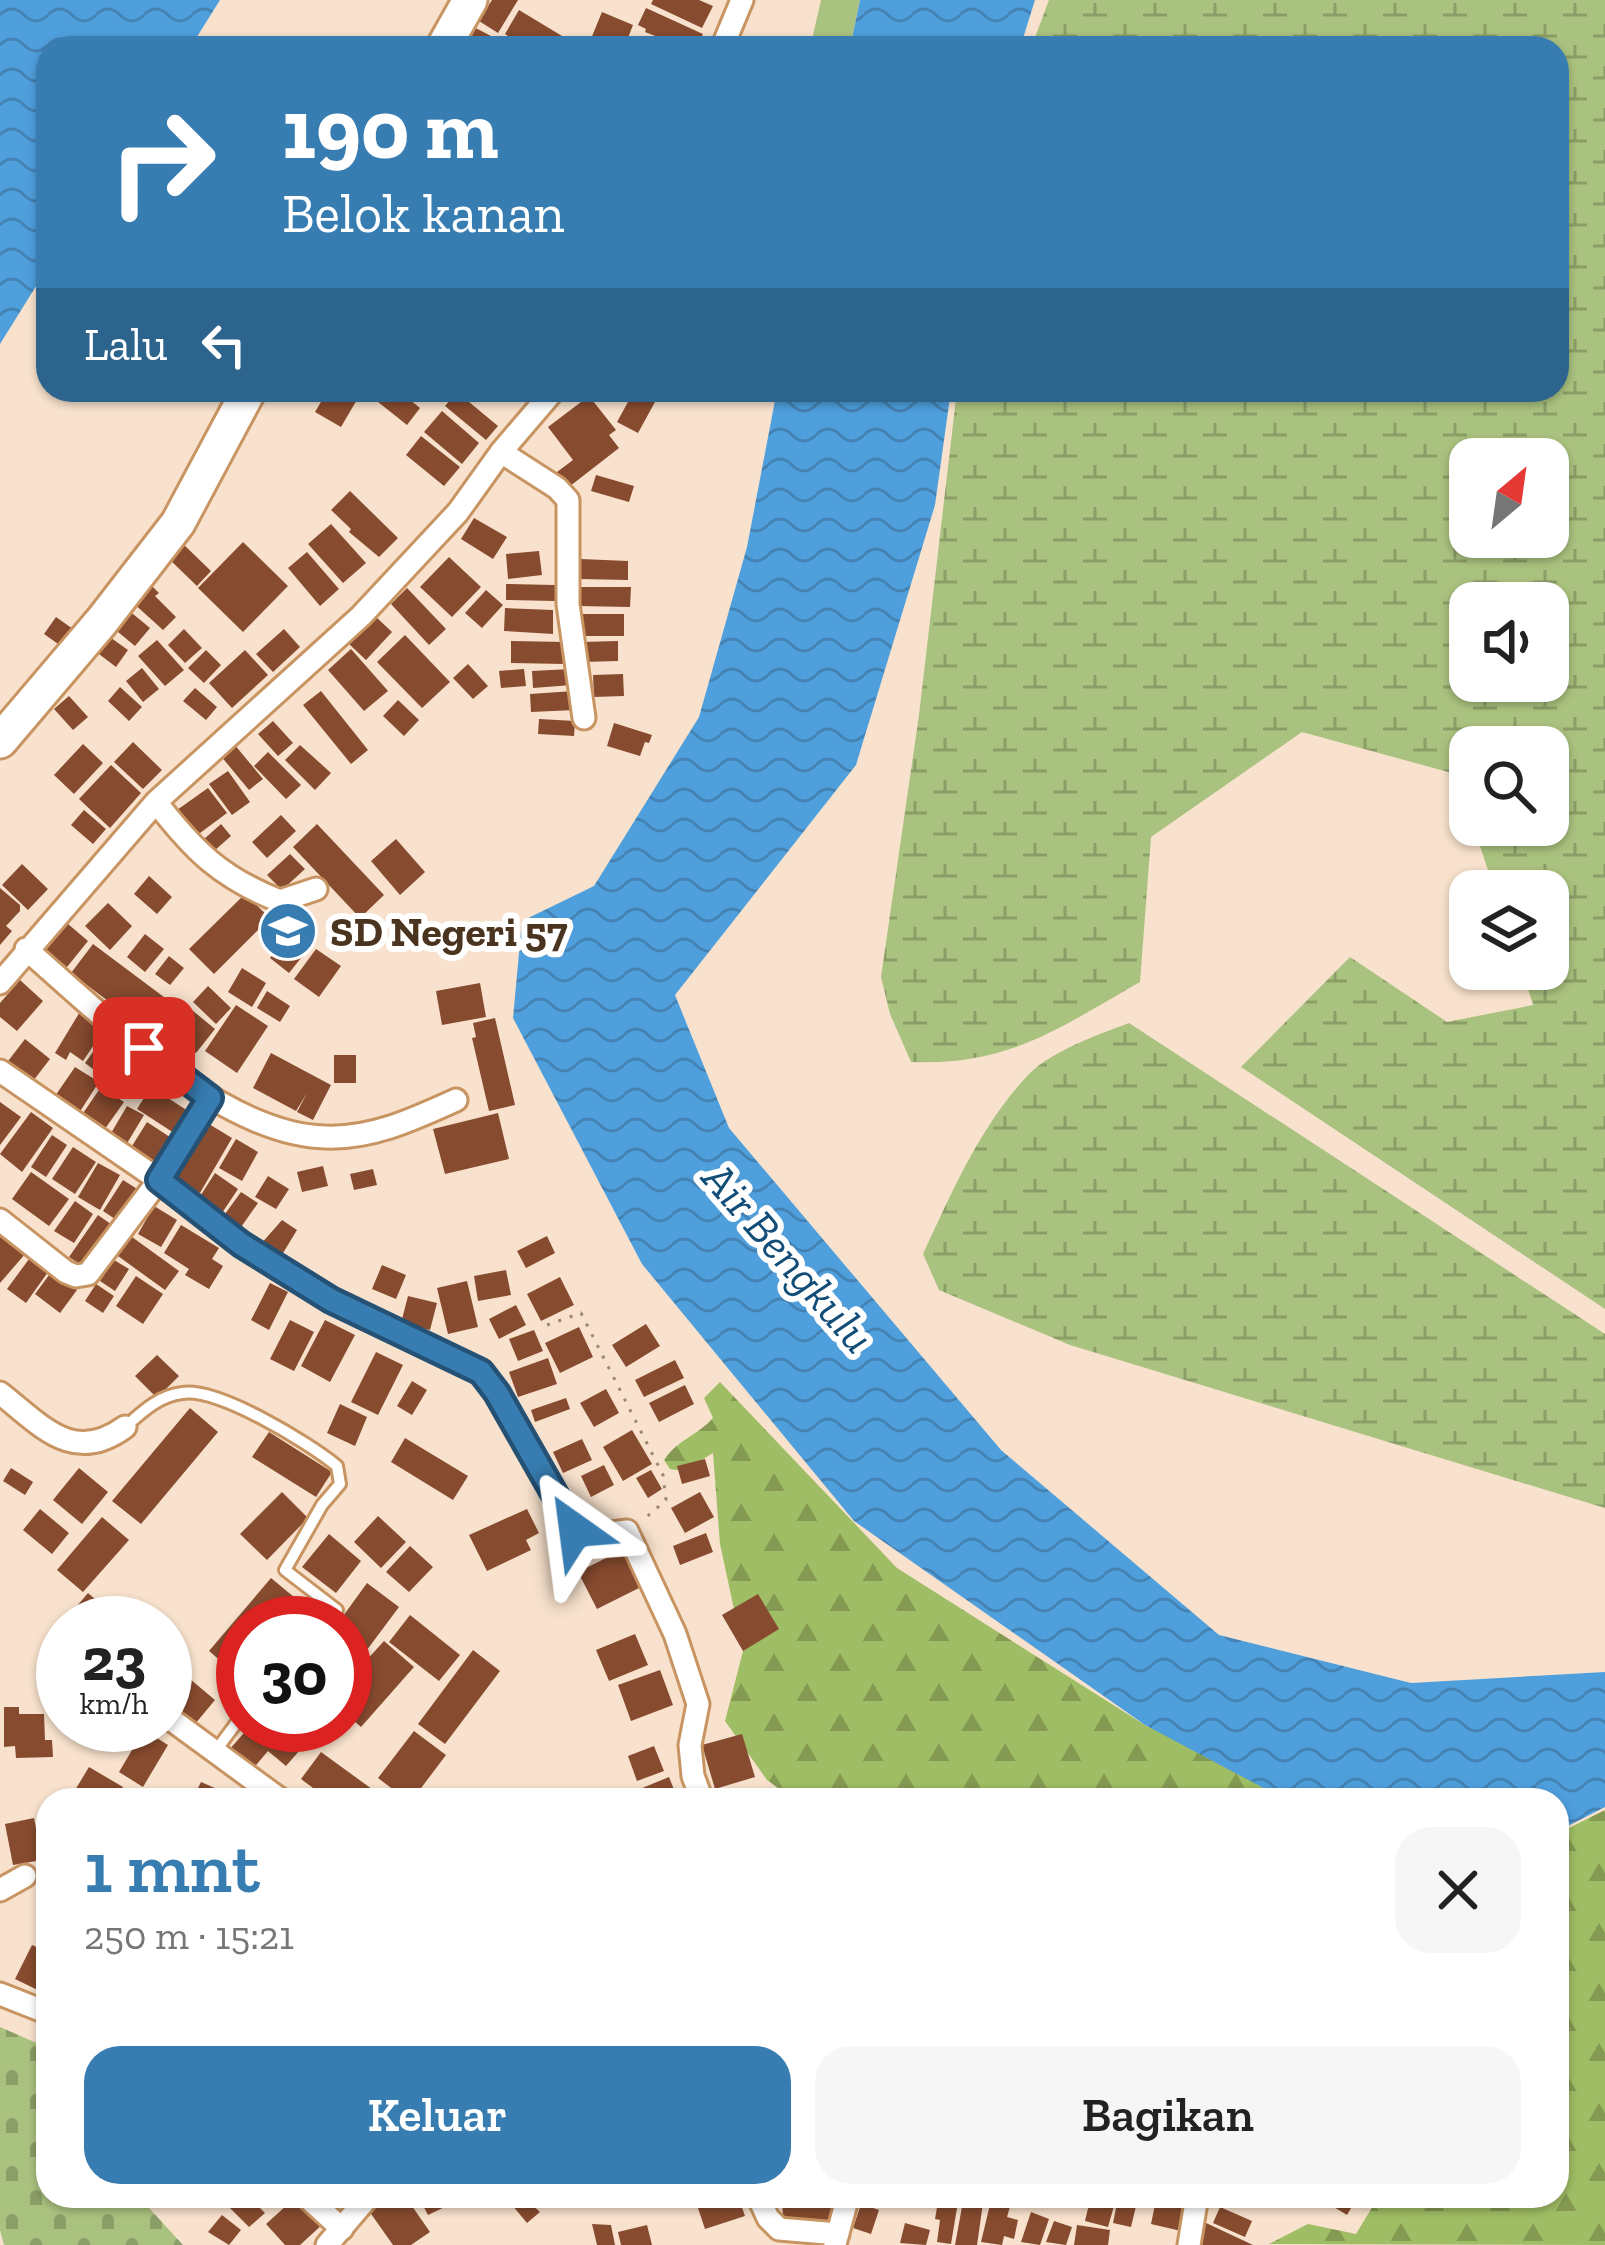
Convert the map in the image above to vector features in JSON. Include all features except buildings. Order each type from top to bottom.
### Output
[{"type":"main road","points":[[450,36],[470,0]]},
{"type":"main road","points":[[0,741],[178,523],[243,402]]},
{"type":"street","points":[[727,36],[742,0]]},
{"type":"street","points":[[0,982],[156,802],[361,616],[458,512],[544,402]]},
{"type":"street","points":[[501,452],[568,500],[568,604],[584,718]]},
{"type":"street","points":[[156,802],[200,855],[232,881],[280,902],[316,889]]},
{"type":"street","points":[[26,950],[111,1023],[210,1098],[285,1130],[326,1138],[399,1126],[456,1100]]},
{"type":"street","points":[[0,1071],[159,1180],[241,1244],[331,1300],[481,1372],[575,1530],[588,1536],[627,1531],[675,1634],[698,1703],[690,1744],[698,1788]]},
{"type":"street","points":[[0,1220],[67,1273],[85,1276],[98,1266],[159,1180],[210,1098]]},
{"type":"street","points":[[0,1393],[74,1443],[101,1442],[125,1427]]},
{"type":"street","points":[[192,1735],[264,1788]]},
{"type":"street","points":[[0,1890],[25,1876]]},
{"type":"street","points":[[0,1994],[36,2008]]},
{"type":"street","points":[[314,2208],[334,2237],[359,2208]]},
{"type":"street","points":[[763,2208],[779,2229],[836,2239],[845,2208]]},
{"type":"street","points":[[1189,2245],[1195,2208]]},
{"type":"lane","points":[[125,1427],[166,1397],[206,1395],[338,1466],[340,1484],[322,1505],[285,1570],[319,1596]]},
{"type":"path","points":[[548,1325],[580,1313],[663,1474],[666,1500],[627,1531]]},
{"type":"green space","points":[[821,0],[860,0],[852,36],[813,36]]},
{"type":"green space","points":[[1049,0],[1605,0],[1605,1309],[1241,1067],[1350,957],[1447,1022],[1533,1005],[1528,990],[1569,990],[1569,870],[1488,870],[1480,846],[1569,846],[1569,726],[1449,726],[1449,772],[1302,732],[1151,837],[1140,982],[1058,1029],[1005,1051],[946,1062],[911,1062],[890,1014],[881,977],[919,715],[956,402],[1569,402],[1569,36],[1036,36]]},
{"type":"green space","points":[[1129,1023],[1605,1334],[1605,1508],[1070,1345],[939,1290],[923,1254],[995,1116],[1037,1067],[1076,1044]]},
{"type":"green space","points":[[720,1382],[897,1568],[1148,1727],[1323,1788],[778,1788],[725,1721],[743,1651],[720,1544],[713,1453],[683,1470],[670,1469],[664,1460],[713,1418],[704,1398]]},
{"type":"green space","points":[[1605,1810],[1605,2245],[1269,2244],[1308,2224],[1356,2234],[1372,2208],[1569,2208],[1569,1828]]},
{"type":"green space","points":[[0,2027],[36,2043],[36,2208],[149,2208],[183,2245],[4,2245],[0,2230]]},
{"type":"water","points":[[0,0],[220,0],[198,36],[36,36],[36,286],[0,344]]},
{"type":"water","points":[[860,0],[1035,0],[1024,36],[852,36]]},
{"type":"water","name":"Air Bengkulu","points":[[775,402],[949,402],[935,505],[856,765],[675,995],[729,1128],[1001,1450],[1219,1635],[1411,1683],[1605,1672],[1605,1807],[1569,1825],[1569,1788],[1263,1788],[1145,1725],[854,1521],[642,1264],[513,1018],[522,921],[594,886],[699,717],[747,547]]},
{"type":"place","name":"SD Negeri 57","points":[[288,931]]},
{"type":"route","points":[[144,1048],[210,1098],[159,1180],[241,1244],[331,1300],[481,1372],[575,1530]]}]
